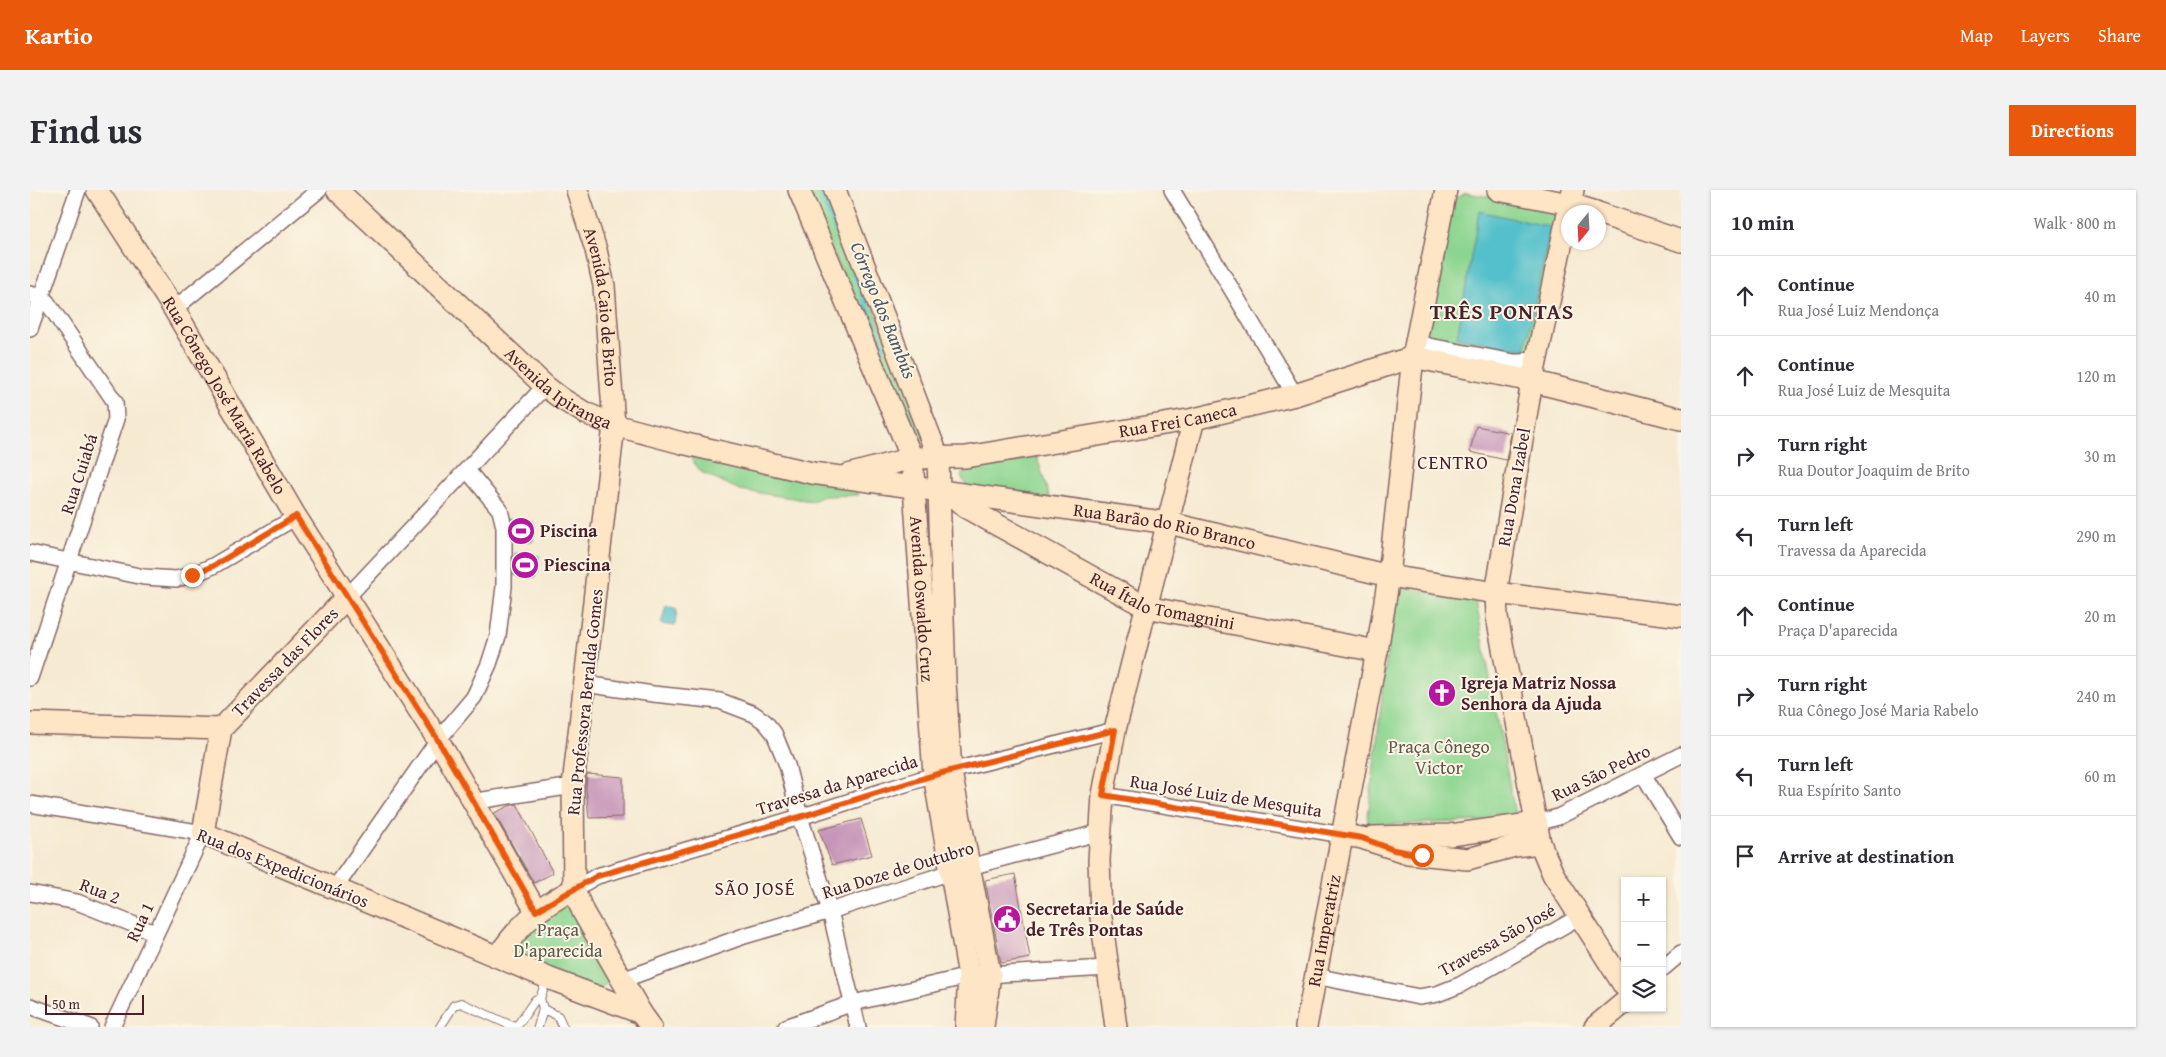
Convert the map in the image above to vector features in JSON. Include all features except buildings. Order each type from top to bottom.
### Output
[{"type":"street","points":[[30,329],[36,296],[78,190]]},
{"type":"street","name":"Rua Cônego José Maria Rabelo","points":[[97,190],[174,308],[296,516],[438,740],[471,802],[536,911]]},
{"type":"street","points":[[174,308],[319,190]]},
{"type":"street","name":"Avenida Ipiranga","points":[[338,190],[545,386],[585,413],[614,425],[682,443],[838,477],[914,489]]},
{"type":"street","name":"Avenida Caio de Brito","points":[[577,190],[596,250],[604,286],[614,425]]},
{"type":"street","name":"Avenida Oswaldo Cruz","points":[[799,190],[912,458],[942,773],[979,975],[983,1027]]},
{"type":"street","name":"Avenida Oswaldo Cruz","points":[[836,190],[954,496],[942,773]]},
{"type":"street","points":[[1172,190],[1295,395]]},
{"type":"street","points":[[1446,190],[1414,349],[1389,576],[1377,651],[1353,836],[1408,853],[1468,858],[1515,846],[1538,833]]},
{"type":"street","points":[[1498,190],[1571,197],[1584,205]]},
{"type":"street","name":"Rua Dona Izabel","points":[[1496,593],[1532,380],[1571,197]]},
{"type":"street","points":[[1606,216],[1681,241]]},
{"type":"street","name":"Rua Cuiabá","points":[[30,678],[116,419],[115,402],[55,314],[36,296]]},
{"type":"street","points":[[1414,349],[1429,346],[1514,362],[1524,362],[1537,355]]},
{"type":"street","points":[[1414,349],[1681,419]]},
{"type":"street","name":"Rua Frei Caneca","points":[[912,458],[966,457],[1194,419],[1295,395],[1414,349]]},
{"type":"street","name":"Travessa das Flores","points":[[203,833],[220,729],[545,386]]},
{"type":"street","points":[[1116,1027],[1101,917],[1103,795],[1115,730],[1194,419]]},
{"type":"street","name":"Rua Professora Beralda Gomes","points":[[574,889],[573,786],[614,425]]},
{"type":"street","name":"Avenida Ipiranga","points":[[838,477],[912,458]]},
{"type":"street","points":[[334,888],[438,740],[474,697],[489,664],[498,636],[504,587],[504,528],[500,510],[467,470]]},
{"type":"street","name":"Rua Barão do Rio Branco","points":[[914,489],[954,496],[1169,523],[1389,576]]},
{"type":"street","name":"Rua Ítalo Tomagnini","points":[[954,496],[1146,606],[1377,651]]},
{"type":"street","points":[[30,553],[144,577],[176,579],[192,575],[213,566],[296,516]]},
{"type":"street","points":[[1389,576],[1496,593],[1681,616]]},
{"type":"street","points":[[1496,593],[1497,617],[1538,833],[1553,874],[1621,981]]},
{"type":"street","points":[[585,684],[720,701],[754,714],[765,722],[774,733],[787,765],[800,817],[830,911],[858,1027]]},
{"type":"street","points":[[30,723],[220,729]]},
{"type":"street","name":"Travessa da Aparecida","points":[[574,889],[597,876],[800,817],[942,773],[1115,730]]},
{"type":"street","name":"Rua São Pedro","points":[[1538,833],[1558,817],[1681,755]]},
{"type":"street","points":[[1643,774],[1681,837]]},
{"type":"street","points":[[471,802],[573,786]]},
{"type":"street","name":"Rua José Luiz de Mesquita","points":[[1103,795],[1353,836]]},
{"type":"street","name":"Rua dos Expedicionários","points":[[30,804],[203,833],[498,956]]},
{"type":"street","name":"Rua Doze de Outubro","points":[[622,980],[744,936],[830,911],[960,869],[1101,832]]},
{"type":"street","name":"Rua 1","points":[[112,1027],[203,833]]},
{"type":"street","name":"Rua Imperatriz","points":[[1306,1027],[1315,976],[1353,836]]},
{"type":"street","points":[[574,889],[583,912],[646,1020],[498,956],[514,933],[536,911],[574,889]]},
{"type":"street","name":"Rua 2","points":[[30,893],[77,902],[155,933]]},
{"type":"street","name":"Travessa São José","points":[[1315,976],[1419,997],[1437,994],[1460,985],[1579,917]]},
{"type":"street","points":[[1664,967],[1681,953]]},
{"type":"street","points":[[786,1027],[853,1003],[979,975],[1107,968]]},
{"type":"street","name":"Avenida Oswaldo Cruz","points":[[966,1027],[979,975]]},
{"type":"street","points":[[596,997],[622,980]]},
{"type":"street","points":[[30,1006],[90,1027]]},
{"type":"street","points":[[1606,1023],[1621,1006]]},
{"type":"lane","points":[[538,1027],[543,1009],[540,998],[548,978]]},
{"type":"lane","points":[[440,1027],[454,1005],[461,1003],[510,1026],[517,1026],[535,1000],[540,998]]},
{"type":"lane","points":[[543,1009],[558,1016],[563,1027]]},
{"type":"green space","points":[[807,190],[825,190],[930,444],[915,450]]},
{"type":"green space","points":[[1466,193],[1546,206],[1558,215],[1530,353],[1517,360],[1431,344],[1421,335],[1453,200]]},
{"type":"green space","points":[[681,444],[855,489],[859,495],[824,496],[812,501],[740,490],[701,472]]},
{"type":"green space","points":[[1037,457],[1051,502],[968,489],[961,476],[966,468]]},
{"type":"green space","name":"Praça Cônego Victor","points":[[1395,585],[1476,602],[1516,820],[1367,825]]},
{"type":"green space","name":"Praça D'aparecida","points":[[571,895],[615,978],[596,991],[506,954]]},
{"type":"water","points":[[1479,211],[1551,227],[1525,350],[1457,337]]},
{"type":"water","name":"Piscina","points":[[506,518],[534,523],[533,541],[508,540]]},
{"type":"water","name":"Piescina","points":[[515,553],[539,556],[536,577],[512,575]]},
{"type":"water","points":[[666,605],[677,609],[675,626],[661,624]]},
{"type":"waterway","name":"Córrego dos Bambús","points":[[819,190],[884,347]]},
{"type":"place","name":"Piscina","points":[[521,531]]},
{"type":"place","name":"Piescina","points":[[525,565]]},
{"type":"place","name":"Igreja Matriz Nossa Senhora da Ajuda","points":[[1442,693]]},
{"type":"place","name":"Secretaria de Saúde de Três Pontas","points":[[1007,919]]},
{"type":"district","name":"TRÊS PONTAS","points":[[1502,311]]},
{"type":"district","name":"CENTRO","points":[[1453,462]]},
{"type":"district","name":"SÃO JOSÉ","points":[[755,888]]},
{"type":"route","points":[[192,575],[213,566],[296,516],[438,740],[471,802],[536,911],[552,900],[597,876],[800,817],[934,775],[1115,730],[1103,795],[1362,838],[1394,850],[1422,855]]}]
